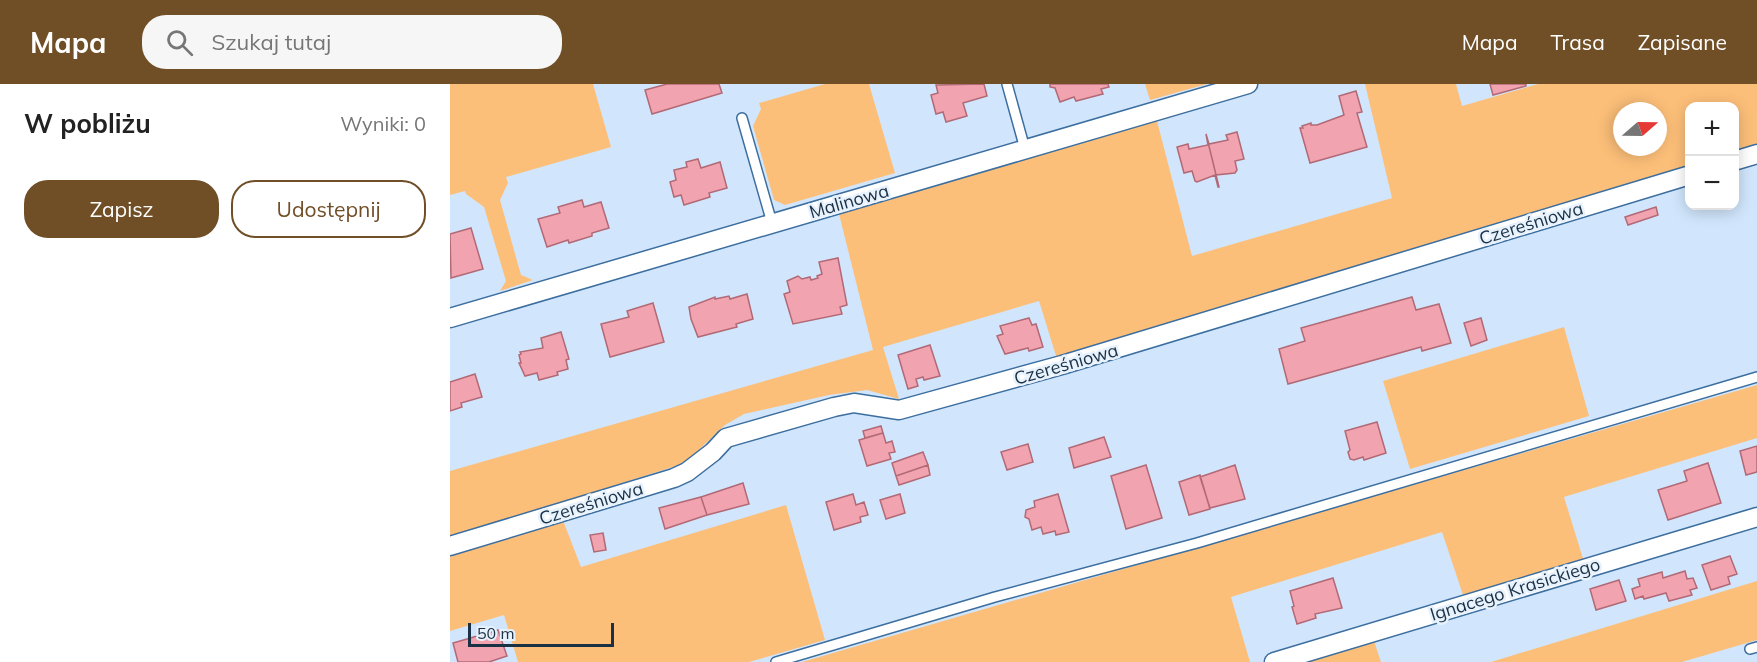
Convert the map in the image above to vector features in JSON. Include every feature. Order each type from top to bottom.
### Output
[{"type":"street","name":"Malinowa","points":[[450,318],[1248,84]]},
{"type":"street","points":[[1739,159],[1757,154]]},
{"type":"street","name":"Czereśniowa","points":[[450,546],[674,478],[687,472],[726,438],[834,406],[854,403],[899,410],[1062,365],[1685,176]]},
{"type":"street","name":"Ignacego Krasickiego","points":[[1274,662],[1757,517]]},
{"type":"lane","points":[[1007,84],[1025,149]]},
{"type":"lane","points":[[742,118],[772,223]]},
{"type":"lane","points":[[776,662],[995,597],[1208,539],[1757,377]]},
{"type":"shaded area","points":[[450,84],[593,84],[611,147],[506,177],[508,183],[500,200],[521,275],[533,280],[500,291],[506,281],[484,207],[465,191],[450,195]]},
{"type":"shaded area","points":[[825,84],[869,84],[895,173],[785,205],[774,200],[753,126],[761,109],[759,103]]},
{"type":"shaded area","points":[[1145,84],[1207,84],[1150,100]]},
{"type":"shaded area","points":[[1365,84],[1456,84],[1462,106],[1538,84],[1757,84],[1757,147],[1739,153],[1739,102],[1685,102],[1685,169],[1057,359],[1039,301],[883,347],[899,399],[867,390],[829,395],[744,414],[725,425],[685,463],[450,538],[450,471],[873,350],[839,214],[1157,121],[1192,256],[1392,198]]},
{"type":"shaded area","points":[[1564,327],[1589,416],[1410,469],[1383,381]]},
{"type":"shaded area","points":[[1757,385],[1757,438],[1564,497],[1585,565],[1464,598],[1442,532],[1231,597],[1250,662],[802,662]]},
{"type":"shaded area","points":[[786,505],[825,640],[749,662],[518,662],[504,615],[450,631],[450,553],[562,518],[581,567]]},
{"type":"shaded area","points":[[1757,581],[1757,640],[1682,662],[1491,662]]},
{"type":"shaded area","points":[[1373,638],[1381,662],[1296,662]]},
{"type":"building","points":[[667,84],[719,84],[722,93],[652,114],[645,90]]},
{"type":"building","points":[[984,84],[987,96],[963,103],[967,116],[946,122],[943,112],[936,114],[931,95],[938,93],[936,85]]},
{"type":"building","points":[[1050,84],[1108,84],[1109,87],[1101,89],[1103,94],[1076,101],[1074,97],[1060,102],[1055,88],[1050,87]]},
{"type":"building","points":[[1490,84],[1526,84],[1526,86],[1493,95]]},
{"type":"building","points":[[1356,91],[1362,112],[1357,113],[1367,147],[1310,163],[1300,128],[1311,123],[1311,125],[1317,125],[1344,115],[1339,96]]},
{"type":"building","points":[[1237,132],[1244,159],[1235,161],[1237,170],[1235,173],[1216,175],[1206,134],[1209,144],[1228,140],[1226,135]]},
{"type":"building","points":[[1206,134],[1219,187],[1215,175],[1197,182],[1192,171],[1184,173],[1177,147],[1188,144],[1189,149],[1208,145]]},
{"type":"building","points":[[698,159],[701,168],[720,162],[727,188],[709,193],[710,197],[684,205],[681,195],[674,197],[670,182],[676,180],[674,170],[687,167],[686,162]]},
{"type":"building","points":[[582,200],[584,207],[601,202],[609,228],[592,233],[592,236],[569,243],[568,240],[547,247],[538,219],[560,213],[558,207]]},
{"type":"building","points":[[1656,207],[1658,215],[1628,225],[1625,217]]},
{"type":"building","points":[[471,228],[483,269],[451,278],[450,234]]},
{"type":"building","points":[[838,258],[847,305],[840,307],[842,314],[793,324],[784,294],[790,292],[787,281],[798,276],[802,279],[810,277],[811,280],[818,278],[817,276],[822,274],[819,262]]},
{"type":"building","points":[[747,294],[753,319],[736,324],[737,327],[698,337],[689,307],[715,297],[715,299],[729,296],[730,299]]},
{"type":"building","points":[[1412,297],[1416,310],[1439,304],[1451,343],[1422,351],[1421,347],[1288,384],[1279,349],[1305,341],[1301,328]]},
{"type":"building","points":[[653,303],[664,342],[610,357],[601,324],[629,317],[627,311]]},
{"type":"building","points":[[1029,318],[1032,325],[1036,324],[1043,347],[1005,354],[997,336],[1003,334],[1000,326]]},
{"type":"building","points":[[1481,318],[1487,340],[1471,346],[1464,323]]},
{"type":"building","points":[[561,332],[569,359],[566,360],[568,369],[557,372],[558,375],[539,380],[537,373],[525,376],[519,363],[521,363],[520,352],[543,348],[541,338]]},
{"type":"building","points":[[930,345],[940,376],[924,380],[923,377],[916,379],[918,386],[908,389],[898,355]]},
{"type":"building","points":[[475,374],[482,397],[461,403],[462,407],[450,411],[450,382]]},
{"type":"building","points":[[1377,422],[1386,453],[1364,460],[1363,457],[1350,459],[1345,431]]},
{"type":"building","points":[[881,426],[883,433],[865,438],[863,431]]},
{"type":"building","points":[[883,433],[886,443],[892,441],[895,452],[889,453],[891,459],[867,466],[859,440]]},
{"type":"building","points":[[1104,437],[1111,457],[1074,468],[1069,448]]},
{"type":"building","points":[[1028,444],[1033,462],[1007,470],[1001,452]]},
{"type":"building","points":[[1757,446],[1757,472],[1746,475],[1740,451]]},
{"type":"building","points":[[923,452],[928,465],[896,476],[892,463]]},
{"type":"building","points":[[1708,463],[1721,503],[1668,520],[1658,490],[1687,481],[1684,471]]},
{"type":"building","points":[[928,465],[930,475],[899,485],[896,476]]},
{"type":"building","points":[[1146,465],[1162,518],[1126,529],[1111,476]]},
{"type":"building","points":[[1235,465],[1245,499],[1210,508],[1200,477]]},
{"type":"building","points":[[1200,475],[1210,509],[1189,515],[1179,482]]},
{"type":"building","points":[[743,483],[749,504],[707,515],[701,497]]},
{"type":"building","points":[[853,494],[856,505],[864,502],[868,515],[860,517],[861,522],[834,530],[826,502]]},
{"type":"building","points":[[900,494],[905,513],[886,519],[880,500]]},
{"type":"building","points":[[1058,494],[1069,532],[1056,535],[1055,531],[1043,534],[1041,527],[1032,530],[1029,519],[1025,517],[1026,510],[1035,507],[1034,501]]},
{"type":"building","points":[[701,497],[707,515],[665,529],[659,508]]},
{"type":"building","points":[[603,533],[606,550],[594,552],[590,535]]},
{"type":"building","points":[[1730,556],[1737,574],[1728,577],[1730,584],[1711,590],[1702,565]]},
{"type":"building","points":[[1685,571],[1687,579],[1693,578],[1697,588],[1690,590],[1692,595],[1669,601],[1666,593],[1635,599],[1632,589],[1640,586],[1638,579],[1662,572],[1663,578]]},
{"type":"building","points":[[1333,578],[1342,608],[1315,614],[1316,618],[1297,624],[1290,591]]},
{"type":"building","points":[[1619,580],[1626,601],[1596,610],[1590,589]]},
{"type":"building","points":[[498,630],[507,656],[489,662],[458,662],[453,643]]}]
